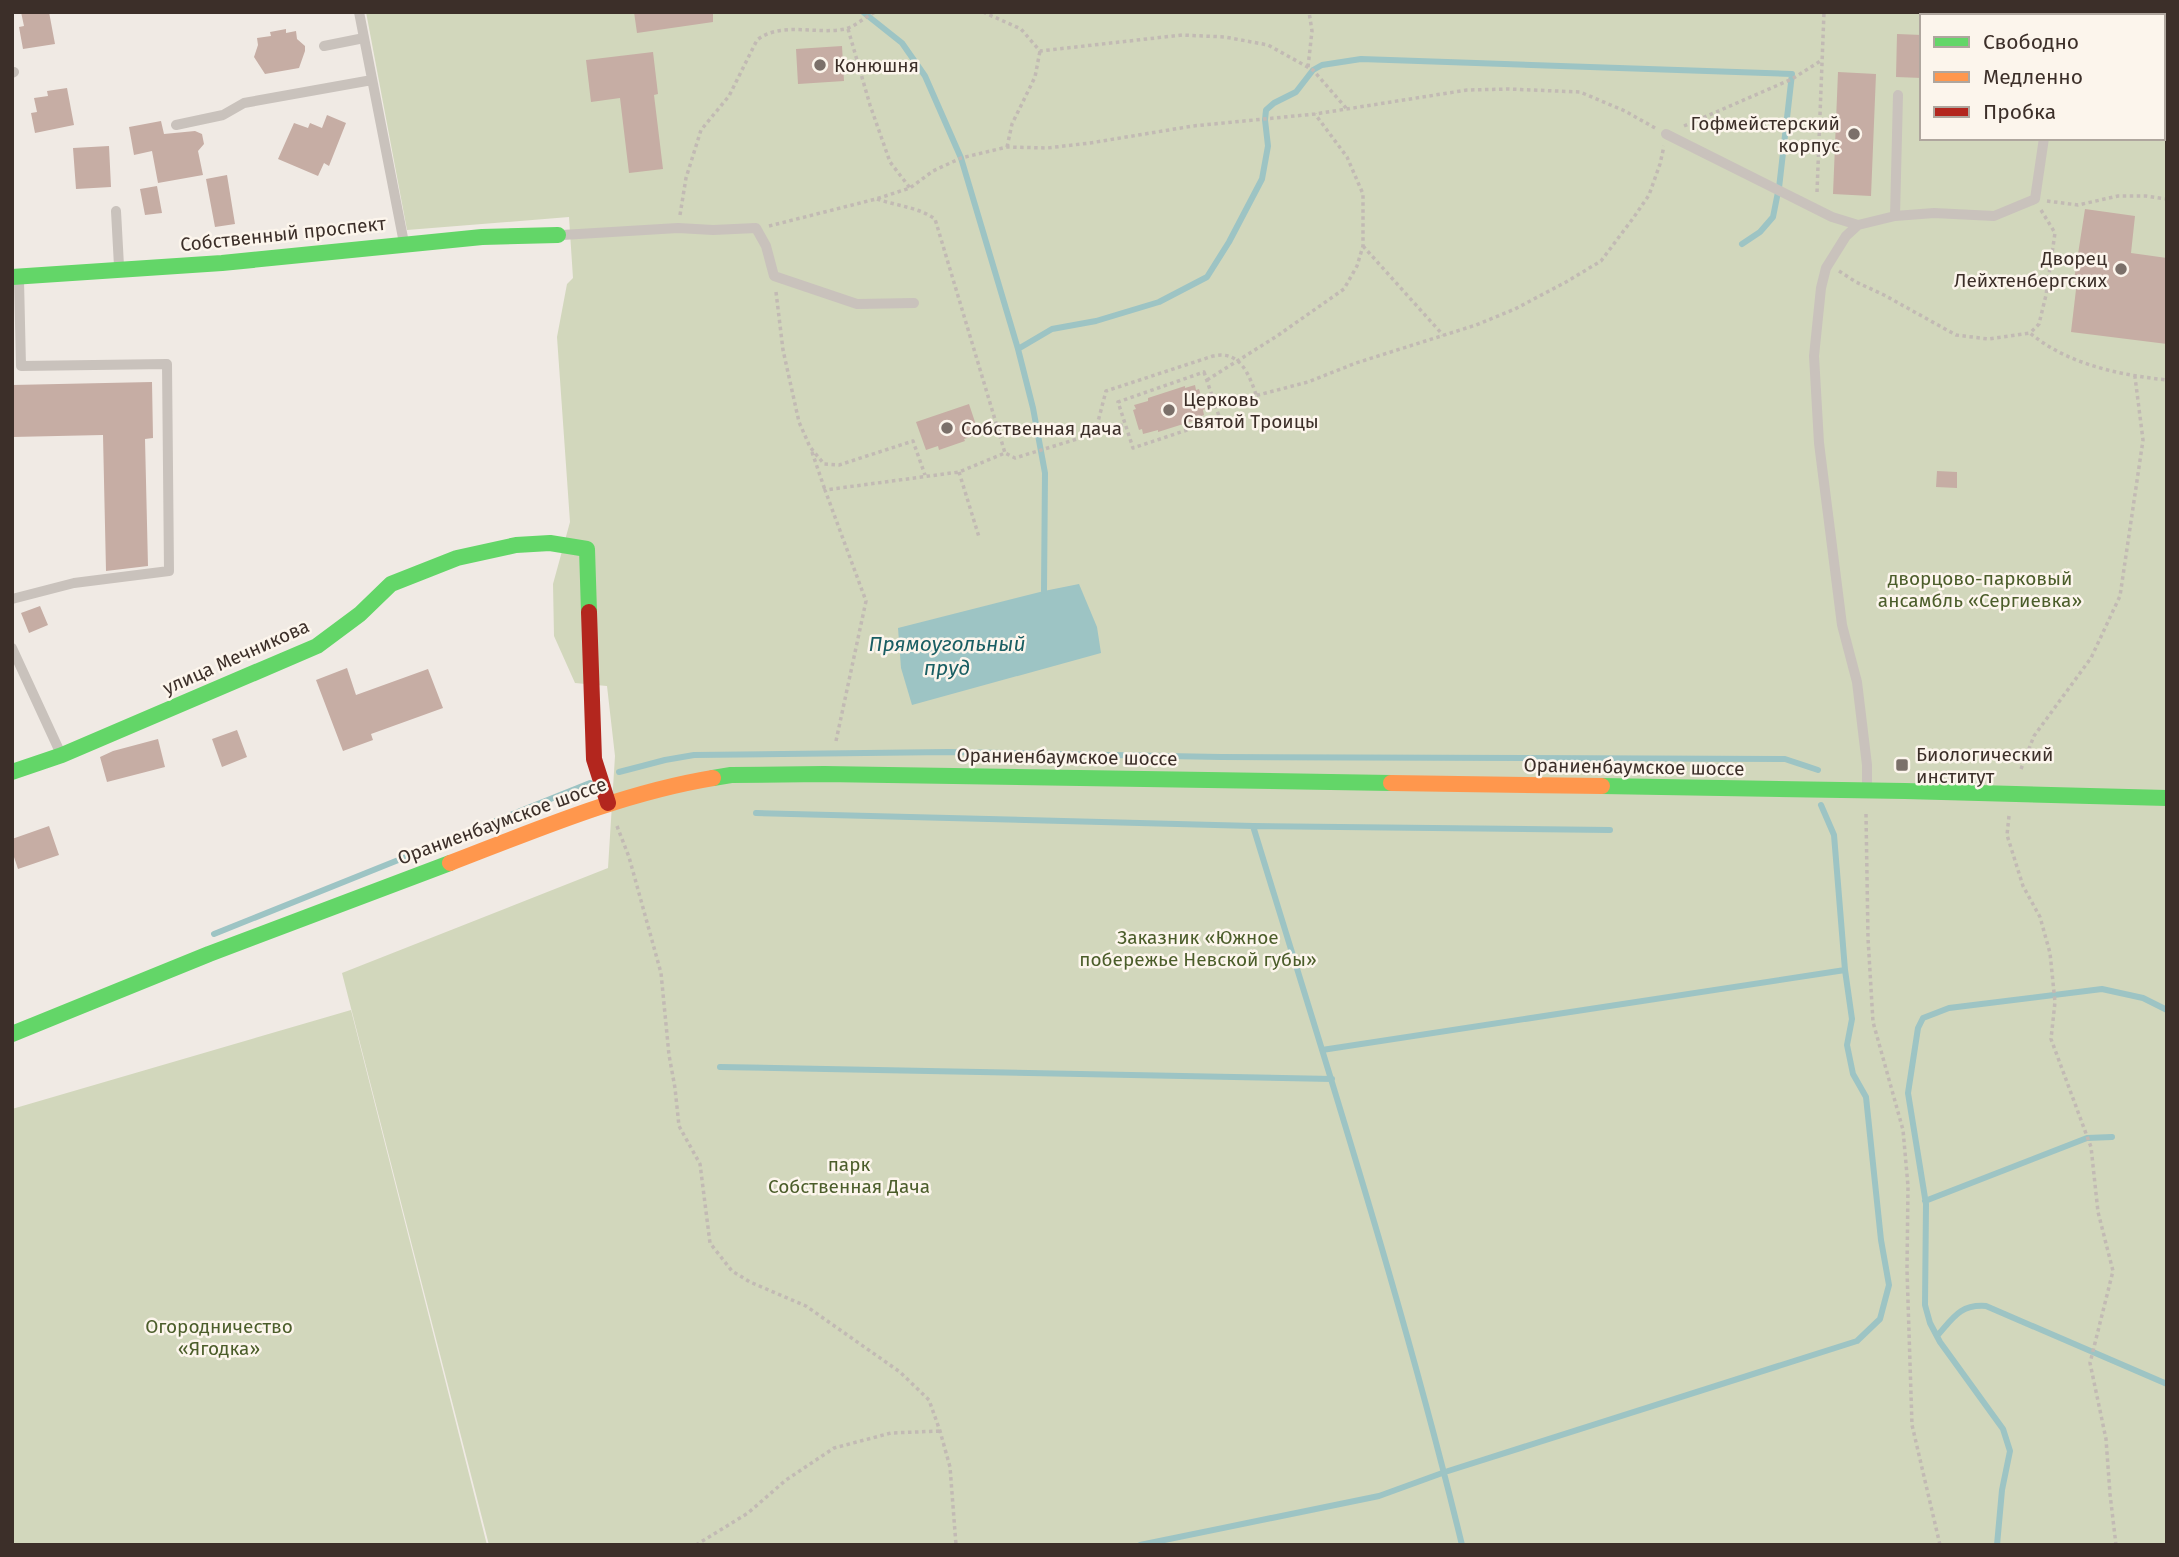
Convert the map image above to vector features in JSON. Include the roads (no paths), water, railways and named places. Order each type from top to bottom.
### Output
[{"type":"main road","name":"Собственный проспект","points":[[15,277],[222,263],[482,237],[558,235]]},
{"type":"main road","name":"улица Мечникова","points":[[12,772],[62,755],[317,646],[360,614],[391,584],[457,558],[516,545],[550,543],[587,549],[594,759],[608,803]]},
{"type":"main road","name":"Ораниенбаумское шоссе","points":[[12,1034],[209,954],[608,803],[676,784],[731,775],[1867,791],[2167,798]]},
{"type":"lane","points":[[359,12],[404,244]]},
{"type":"lane","points":[[324,46],[364,38]]},
{"type":"lane","points":[[176,125],[223,115],[244,103],[372,80]]},
{"type":"lane","points":[[1895,216],[1898,95]]},
{"type":"lane","points":[[1666,134],[1832,217],[1858,225]]},
{"type":"lane","points":[[1867,791],[1867,765],[1857,682],[1842,625],[1819,443],[1814,356],[1821,288],[1828,264],[1846,236],[1858,225],[1895,216],[1934,213],[1994,216],[2035,199],[2044,140]]},
{"type":"lane","points":[[116,211],[119,270]]},
{"type":"lane","points":[[558,235],[678,228],[756,228],[766,246],[775,276],[857,304],[914,303]]},
{"type":"lane","points":[[12,599],[74,583],[169,571],[167,364],[17,367],[15,277]]},
{"type":"lane","points":[[12,648],[62,755]]},
{"type":"water","name":"Прямоугольный пруд","points":[[1079,584],[1097,627],[1101,653],[912,705],[901,668],[898,628]]},
{"type":"waterway","points":[[863,12],[902,43],[925,76],[961,158],[1033,408],[1045,473],[1044,591]]},
{"type":"waterway","points":[[1018,349],[1052,329],[1096,321],[1159,302],[1207,277],[1262,179],[1268,146],[1266,110],[1296,92],[1313,70],[1322,65],[1361,59],[1792,74],[1779,188]]},
{"type":"waterway","points":[[1742,244],[1760,232],[1773,217],[1778,192]]},
{"type":"waterway","points":[[619,772],[694,755],[948,752],[1221,757],[1785,759],[1818,770]]},
{"type":"waterway","points":[[214,934],[590,783]]},
{"type":"waterway","points":[[1322,1050],[1845,970],[1834,835],[1821,805]]},
{"type":"waterway","points":[[756,813],[1253,826],[1610,830]]},
{"type":"waterway","points":[[1253,826],[1389,1273],[1462,1545]]},
{"type":"waterway","points":[[1140,1545],[1379,1496],[1445,1472],[1857,1341],[1880,1319],[1889,1285],[1881,1240],[1866,1097],[1853,1074],[1847,1045],[1852,1019],[1845,970]]},
{"type":"waterway","points":[[1997,1545],[2002,1490],[2010,1451],[2003,1429],[1940,1342],[1930,1323],[1925,1305],[1926,1204],[1908,1093],[1918,1028],[1923,1018],[1949,1008],[2102,989],[2143,998],[2167,1010]]},
{"type":"waterway","points":[[720,1067],[1332,1079]]},
{"type":"waterway","points":[[1925,1201],[2087,1138],[2112,1137]]},
{"type":"waterway","points":[[1937,1336],[1963,1310],[1986,1306],[2167,1384]]},
{"type":"place","name":"Конюшня","points":[[820,65]]},
{"type":"place","name":"Гофмейстерский корпус","points":[[1854,134]]},
{"type":"place","name":"Дворец Лейхтенбергских","points":[[2121,269]]},
{"type":"place","name":"Церковь Святой Троицы","points":[[1169,410]]},
{"type":"place","name":"Собственная дача","points":[[947,428]]},
{"type":"place","name":"Биологический институт","points":[[1902,765]]},
{"type":"park label","name":"дворцово-парковый ансамбль «Сергиевка»","points":[[1980,589]]},
{"type":"park label","name":"Заказник «Южное побережье Невской губы»","points":[[1198,948]]},
{"type":"park label","name":"парк Собственная Дача","points":[[849,1175]]},
{"type":"park label","name":"Огородничество «Ягодка»","points":[[219,1337]]}]
